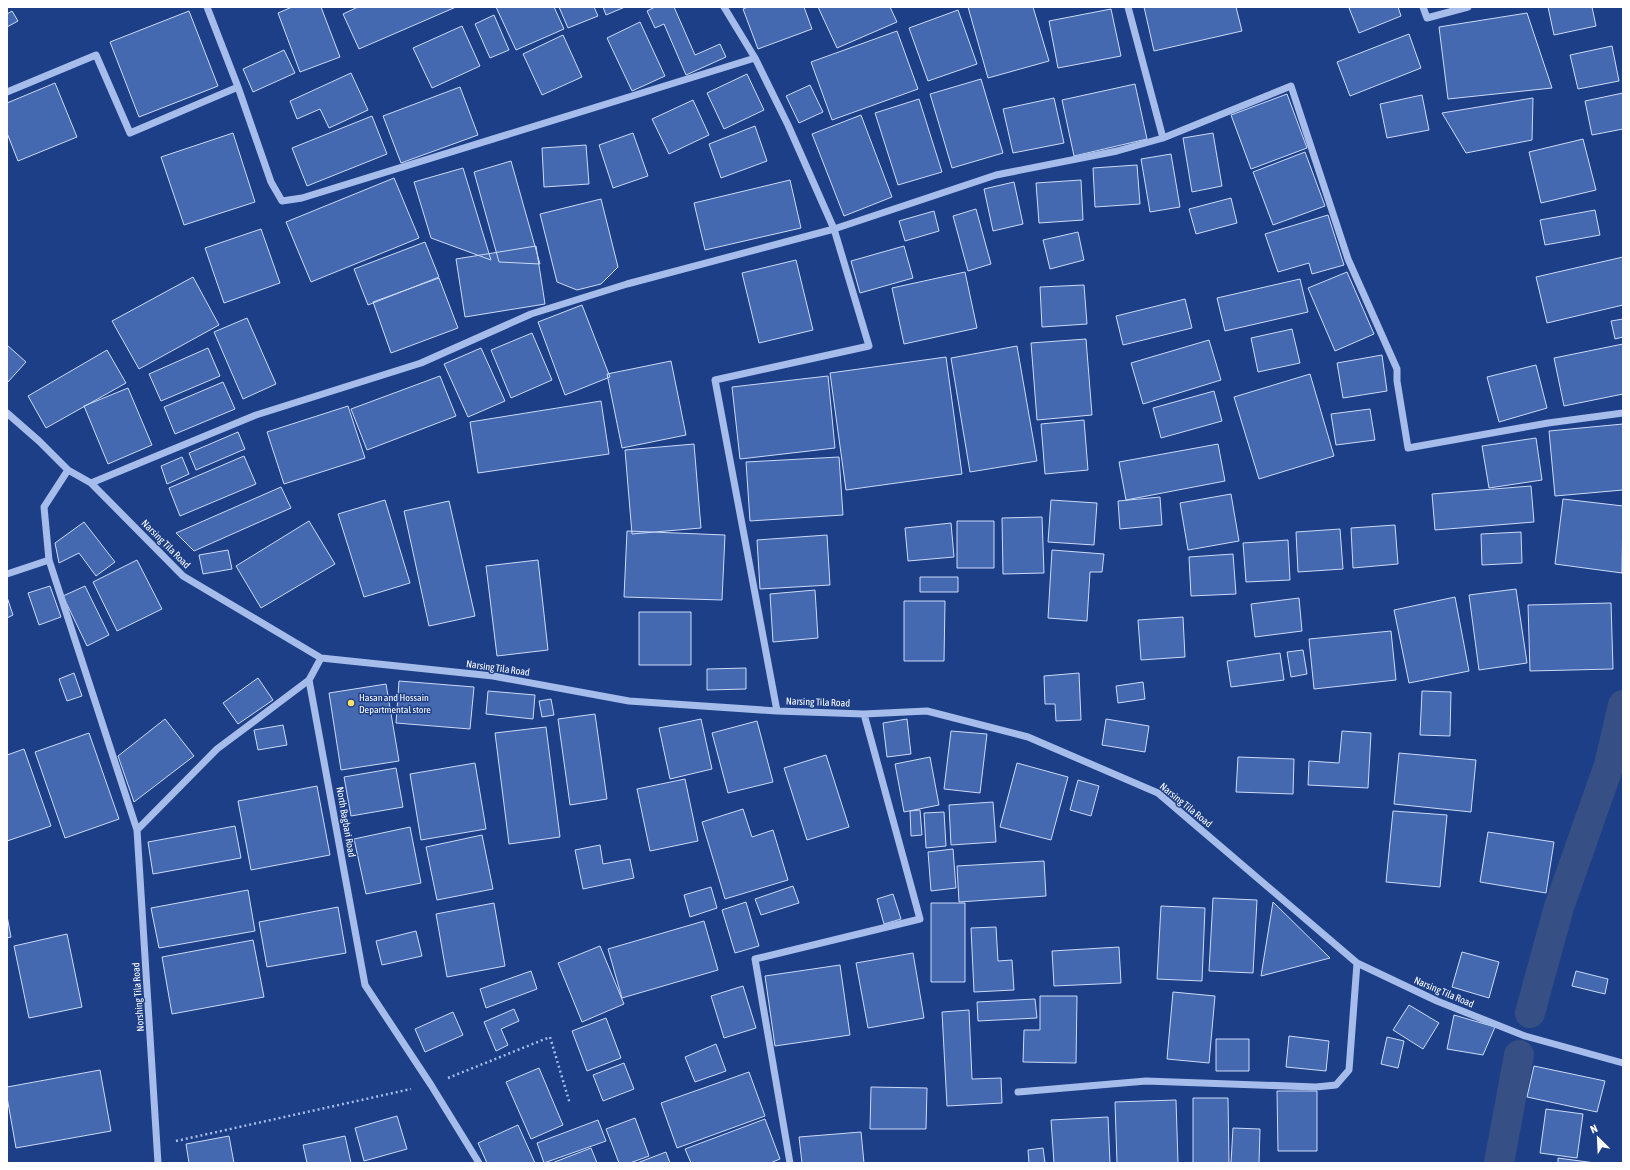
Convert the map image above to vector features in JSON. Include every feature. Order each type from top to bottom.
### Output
[{"type":"street","points":[[207,7],[238,87],[271,182],[282,201],[302,198],[755,58]]},
{"type":"street","points":[[724,7],[755,58],[788,125],[834,229],[869,346],[714,380],[777,711]]},
{"type":"street","points":[[1128,7],[1163,138]]},
{"type":"street","points":[[1423,7],[1427,18],[1468,7]]},
{"type":"street","points":[[7,92],[96,55],[130,133],[238,87]]},
{"type":"street","points":[[91,483],[256,415],[421,363],[531,314],[628,284],[834,229],[996,175],[1117,151],[1163,138],[1291,86],[1348,259],[1397,369],[1397,381],[1408,448],[1548,423],[1623,413]]},
{"type":"street","name":"Narsing Tila Road","points":[[7,414],[39,441],[68,470],[91,483],[183,576],[321,658],[493,676],[629,701],[777,711],[864,714],[928,711],[1012,733],[1028,738],[1158,793],[1357,963],[1437,1001],[1525,1036],[1623,1063]]},
{"type":"street","name":"Norshing Tila Road","points":[[68,470],[44,507],[49,560],[137,830],[158,1163]]},
{"type":"street","points":[[7,574],[49,560]]},
{"type":"street","points":[[137,830],[217,749],[309,680],[321,658]]},
{"type":"street","name":"North Bagbari Road","points":[[309,680],[365,985],[431,1085],[479,1163]]},
{"type":"street","points":[[790,1163],[755,959],[920,919],[864,714]]},
{"type":"street","points":[[1018,1092],[1146,1081],[1316,1087],[1336,1085],[1349,1070],[1357,963]]},
{"type":"path","points":[[158,1145],[431,1085],[550,1037],[570,1104]]},
{"type":"building","points":[[292,7],[321,7],[340,57],[300,72],[278,13]]},
{"type":"building","points":[[358,7],[456,7],[359,49],[343,14]]},
{"type":"building","points":[[496,7],[554,7],[564,29],[516,50]]},
{"type":"building","points":[[559,7],[594,7],[598,16],[568,28]]},
{"type":"building","points":[[603,7],[625,7],[606,15]]},
{"type":"building","points":[[655,7],[674,7],[695,55],[720,44],[726,57],[686,75],[664,24],[655,28],[647,11]]},
{"type":"building","points":[[748,7],[804,7],[812,29],[758,49],[743,9]]},
{"type":"building","points":[[818,7],[890,7],[897,22],[837,48]]},
{"type":"building","points":[[968,7],[1033,7],[1049,61],[988,78]]},
{"type":"building","points":[[1144,7],[1236,7],[1242,31],[1154,51]]},
{"type":"building","points":[[1398,7],[1401,16],[1359,33],[1349,8]]},
{"type":"building","points":[[1548,7],[1592,7],[1596,26],[1554,35]]},
{"type":"building","points":[[1111,9],[1121,56],[1058,68],[1049,21]]},
{"type":"building","points":[[958,10],[977,64],[928,81],[909,28]]},
{"type":"building","points":[[12,11],[18,21],[7,27],[7,14]]},
{"type":"building","points":[[189,11],[218,86],[139,117],[110,42]]},
{"type":"building","points":[[1527,13],[1552,88],[1448,99],[1439,27]]},
{"type":"building","points":[[494,15],[509,50],[490,58],[475,24]]},
{"type":"building","points":[[640,22],[665,76],[632,91],[607,38]]},
{"type":"building","points":[[462,26],[480,66],[432,88],[413,48]]},
{"type":"building","points":[[897,31],[918,89],[832,120],[811,62]]},
{"type":"building","points":[[1409,34],[1421,68],[1350,96],[1337,62]]},
{"type":"building","points":[[563,35],[582,77],[542,95],[523,54]]},
{"type":"building","points":[[1612,46],[1619,81],[1578,89],[1570,55]]},
{"type":"building","points":[[284,50],[295,73],[253,92],[243,69]]},
{"type":"building","points":[[351,73],[368,110],[329,128],[320,109],[297,119],[290,101]]},
{"type":"building","points":[[747,74],[764,110],[724,129],[707,93]]},
{"type":"building","points":[[981,79],[1003,153],[952,168],[930,94]]},
{"type":"building","points":[[55,83],[77,137],[18,161],[7,133],[7,103]]},
{"type":"building","points":[[1135,84],[1147,139],[1074,156],[1062,100]]},
{"type":"building","points":[[810,85],[823,112],[799,123],[786,96]]},
{"type":"building","points":[[460,87],[478,135],[401,163],[383,116]]},
{"type":"building","points":[[1623,93],[1623,129],[1592,135],[1585,101]]},
{"type":"building","points":[[1287,94],[1307,148],[1251,169],[1231,115]]},
{"type":"building","points":[[1422,95],[1429,130],[1387,138],[1380,104]]},
{"type":"building","points":[[1054,98],[1064,143],[1013,153],[1003,109]]},
{"type":"building","points":[[1533,98],[1532,140],[1466,153],[1442,113]]},
{"type":"building","points":[[919,99],[942,172],[898,185],[875,113]]},
{"type":"building","points":[[693,100],[709,135],[669,154],[652,119]]},
{"type":"building","points":[[861,115],[892,197],[844,216],[812,134]]},
{"type":"building","points":[[372,116],[387,154],[307,186],[292,148]]},
{"type":"building","points":[[755,126],[767,161],[721,178],[709,144]]},
{"type":"building","points":[[233,133],[255,202],[184,225],[161,157]]},
{"type":"building","points":[[633,133],[648,176],[613,188],[599,145]]},
{"type":"building","points":[[1213,133],[1222,186],[1192,192],[1183,138]]},
{"type":"building","points":[[1583,139],[1596,190],[1541,203],[1529,152]]},
{"type":"building","points":[[586,145],[589,184],[544,187],[542,148]]},
{"type":"building","points":[[1305,152],[1325,206],[1273,225],[1253,172]]},
{"type":"building","points":[[1171,154],[1180,207],[1150,212],[1141,159]]},
{"type":"building","points":[[511,161],[540,264],[499,262],[474,172]]},
{"type":"building","points":[[1137,165],[1140,204],[1095,207],[1093,168]]},
{"type":"building","points":[[463,168],[491,260],[431,238],[414,182]]},
{"type":"building","points":[[394,178],[419,238],[311,282],[286,222]]},
{"type":"building","points":[[790,180],[801,228],[705,250],[694,203]]},
{"type":"building","points":[[1081,180],[1083,220],[1039,223],[1036,183]]},
{"type":"building","points":[[1014,182],[1023,224],[993,231],[984,189]]},
{"type":"building","points":[[1231,198],[1237,223],[1196,234],[1189,209]]},
{"type":"building","points":[[601,199],[618,267],[601,284],[577,290],[557,282],[540,214]]},
{"type":"building","points":[[976,209],[991,264],[968,271],[953,216]]},
{"type":"building","points":[[1595,210],[1600,235],[1545,245],[1540,220]]},
{"type":"building","points":[[934,211],[939,231],[905,241],[899,221]]},
{"type":"building","points":[[1328,215],[1344,265],[1312,274],[1309,263],[1278,272],[1265,234]]},
{"type":"building","points":[[261,229],[280,283],[224,303],[205,248]]},
{"type":"building","points":[[1078,232],[1084,260],[1050,269],[1043,240]]},
{"type":"building","points":[[425,242],[439,277],[368,305],[354,269]]},
{"type":"building","points":[[536,246],[545,304],[465,317],[456,259]]},
{"type":"building","points":[[904,246],[913,278],[860,293],[851,261]]},
{"type":"building","points":[[1623,257],[1623,305],[1547,323],[1536,277]]},
{"type":"building","points":[[796,260],[813,330],[759,343],[742,273]]},
{"type":"building","points":[[965,272],[977,328],[904,344],[892,288]]},
{"type":"building","points":[[1347,272],[1374,334],[1335,351],[1308,288]]},
{"type":"building","points":[[193,277],[219,325],[139,369],[112,321]]},
{"type":"building","points":[[439,278],[458,328],[391,353],[373,302]]},
{"type":"building","points":[[1300,279],[1308,312],[1225,331],[1217,298]]},
{"type":"building","points":[[1084,285],[1087,324],[1042,327],[1040,287]]},
{"type":"building","points":[[1185,299],[1192,328],[1123,345],[1116,316]]},
{"type":"building","points":[[582,305],[610,377],[565,395],[538,322]]},
{"type":"building","points":[[247,318],[276,384],[243,399],[214,332]]},
{"type":"building","points":[[1623,319],[1623,337],[1615,339],[1611,321]]},
{"type":"building","points":[[1292,329],[1300,363],[1258,372],[1251,338]]},
{"type":"building","points":[[532,333],[552,380],[511,398],[491,350]]},
{"type":"building","points":[[1086,339],[1092,415],[1037,420],[1031,343]]},
{"type":"building","points":[[1209,340],[1221,380],[1143,404],[1131,363]]},
{"type":"building","points":[[1623,344],[1623,394],[1564,406],[1554,358]]},
{"type":"building","points":[[7,345],[26,362],[7,383]]},
{"type":"building","points":[[1017,346],[1037,461],[970,472],[951,358]]},
{"type":"building","points":[[208,348],[220,376],[161,401],[149,374]]},
{"type":"building","points":[[481,348],[505,401],[468,417],[444,364]]},
{"type":"building","points":[[107,350],[126,383],[46,428],[28,396]]},
{"type":"building","points":[[1382,355],[1387,391],[1343,398],[1337,363]]},
{"type":"building","points":[[946,357],[962,474],[846,490],[830,373]]},
{"type":"building","points":[[671,361],[686,435],[622,448],[607,374]]},
{"type":"building","points":[[1536,365],[1547,408],[1499,422],[1487,377]]},
{"type":"building","points":[[1310,374],[1334,456],[1259,479],[1234,397]]},
{"type":"building","points":[[440,376],[456,416],[367,450],[351,409]]},
{"type":"building","points":[[828,376],[835,448],[740,459],[732,387]]},
{"type":"building","points":[[223,382],[235,409],[175,434],[164,407]]},
{"type":"building","points":[[128,388],[152,445],[108,464],[84,406]]},
{"type":"building","points":[[1214,391],[1222,421],[1161,438],[1153,408]]},
{"type":"building","points":[[601,401],[609,454],[478,473],[470,422]]},
{"type":"building","points":[[348,406],[365,458],[284,484],[267,432]]},
{"type":"building","points":[[1370,409],[1375,440],[1336,445],[1331,414]]},
{"type":"building","points":[[1084,420],[1088,470],[1045,474],[1041,424]]},
{"type":"building","points":[[1623,424],[1623,490],[1555,496],[1549,431]]},
{"type":"building","points":[[238,432],[245,449],[196,470],[189,453]]},
{"type":"building","points":[[1536,438],[1542,480],[1489,488],[1482,446]]},
{"type":"building","points":[[694,444],[701,528],[632,534],[625,450]]},
{"type":"building","points":[[1218,444],[1225,481],[1126,500],[1119,462]]},
{"type":"building","points":[[244,456],[256,484],[180,516],[169,488]]},
{"type":"building","points":[[182,457],[189,474],[167,484],[161,466]]},
{"type":"building","points":[[839,457],[843,515],[750,521],[746,462]]},
{"type":"building","points":[[1531,486],[1534,522],[1435,530],[1432,494]]},
{"type":"building","points":[[281,487],[291,508],[194,551],[176,533]]},
{"type":"building","points":[[1231,494],[1239,541],[1188,550],[1180,503]]},
{"type":"building","points":[[1160,497],[1162,525],[1120,529],[1118,501]]},
{"type":"building","points":[[1563,499],[1623,506],[1622,573],[1555,564]]},
{"type":"building","points":[[385,500],[410,583],[364,597],[338,514]]},
{"type":"building","points":[[1051,500],[1097,503],[1094,545],[1048,542]]},
{"type":"building","points":[[449,501],[475,616],[429,626],[404,511]]},
{"type":"building","points":[[1042,517],[1044,573],[1003,574],[1002,518]]},
{"type":"building","points":[[309,521],[335,564],[261,608],[236,566]]},
{"type":"building","points":[[957,521],[994,521],[994,568],[957,568]]},
{"type":"building","points":[[84,522],[115,562],[96,576],[79,553],[59,563],[55,543]]},
{"type":"building","points":[[951,523],[954,557],[908,561],[905,528]]},
{"type":"building","points":[[1395,525],[1398,564],[1353,568],[1351,528]]},
{"type":"building","points":[[1340,529],[1343,569],[1298,572],[1296,532]]},
{"type":"building","points":[[627,531],[725,535],[722,600],[624,597]]},
{"type":"building","points":[[1521,532],[1522,563],[1482,565],[1481,534]]},
{"type":"building","points":[[827,535],[830,585],[760,589],[757,540]]},
{"type":"building","points":[[1288,540],[1290,580],[1246,582],[1243,543]]},
{"type":"building","points":[[228,550],[232,569],[203,574],[199,555]]},
{"type":"building","points":[[1052,550],[1104,554],[1102,572],[1090,572],[1087,621],[1048,618]]},
{"type":"building","points":[[1233,554],[1236,594],[1191,596],[1189,557]]},
{"type":"building","points":[[137,560],[162,609],[117,631],[93,582]]},
{"type":"building","points":[[538,560],[548,650],[497,656],[486,566]]},
{"type":"building","points":[[920,577],[958,577],[958,592],[920,592]]},
{"type":"building","points":[[50,586],[61,617],[39,625],[28,593]]},
{"type":"building","points":[[85,586],[109,635],[87,646],[63,596]]},
{"type":"building","points":[[1516,589],[1527,663],[1479,670],[1469,595]]},
{"type":"building","points":[[815,590],[818,638],[773,642],[770,594]]},
{"type":"building","points":[[7,597],[13,615],[7,618]]},
{"type":"building","points":[[1455,597],[1469,671],[1409,683],[1394,610]]},
{"type":"building","points":[[1299,598],[1302,631],[1255,637],[1251,604]]},
{"type":"building","points":[[904,601],[945,601],[944,661],[904,661]]},
{"type":"building","points":[[1611,603],[1613,669],[1530,671],[1528,605]]},
{"type":"building","points":[[639,612],[691,612],[691,665],[639,665]]},
{"type":"building","points":[[1183,617],[1185,657],[1141,660],[1138,620]]},
{"type":"building","points":[[1391,631],[1396,680],[1314,689],[1309,639]]},
{"type":"building","points":[[1303,650],[1307,674],[1291,677],[1287,652]]},
{"type":"building","points":[[1280,653],[1284,680],[1231,687],[1227,661]]},
{"type":"building","points":[[746,668],[746,689],[707,690],[707,669]]},
{"type":"building","points":[[74,673],[82,696],[67,701],[59,679]]},
{"type":"building","points":[[1079,673],[1081,720],[1056,721],[1055,704],[1045,704],[1044,676]]},
{"type":"building","points":[[258,678],[273,700],[238,724],[223,703]]},
{"type":"building","points":[[399,681],[474,687],[470,729],[396,723]]},
{"type":"building","points":[[1143,682],[1145,699],[1118,703],[1116,686]]},
{"type":"building","points":[[386,684],[399,761],[341,770],[329,693]]},
{"type":"building","points":[[488,691],[535,695],[533,719],[486,714]]},
{"type":"building","points":[[1422,691],[1451,692],[1450,736],[1420,735]]},
{"type":"building","points":[[551,699],[554,715],[542,717],[539,701]]},
{"type":"building","points":[[595,714],[607,799],[570,805],[558,719]]},
{"type":"building","points":[[165,719],[194,756],[134,802],[118,756]]},
{"type":"building","points":[[701,719],[712,769],[670,779],[659,728]]},
{"type":"building","points":[[907,719],[911,754],[887,757],[883,723]]},
{"type":"building","points":[[1106,719],[1149,726],[1145,752],[1102,745]]},
{"type":"building","points":[[757,721],[773,782],[728,793],[712,733]]},
{"type":"building","points":[[283,725],[287,745],[258,750],[254,730]]},
{"type":"building","points":[[546,727],[560,837],[509,844],[495,733]]},
{"type":"building","points":[[951,731],[987,734],[980,793],[944,789]]},
{"type":"building","points":[[1342,731],[1371,733],[1368,788],[1308,785],[1309,761],[1339,763]]},
{"type":"building","points":[[89,733],[119,819],[65,838],[35,752]]},
{"type":"building","points":[[24,749],[51,826],[7,841],[7,755]]},
{"type":"building","points":[[1399,753],[1476,760],[1471,812],[1394,804]]},
{"type":"building","points":[[826,755],[849,827],[807,840],[784,768]]},
{"type":"building","points":[[930,757],[939,805],[904,812],[895,764]]},
{"type":"building","points":[[1238,757],[1294,759],[1293,794],[1236,792]]},
{"type":"building","points":[[475,763],[486,829],[421,840],[410,774]]},
{"type":"building","points":[[1017,763],[1068,777],[1051,840],[1000,827]]},
{"type":"building","points":[[396,768],[403,807],[351,816],[344,777]]},
{"type":"building","points":[[685,779],[698,841],[650,851],[637,789]]},
{"type":"building","points":[[1078,780],[1099,786],[1091,816],[1070,810]]},
{"type":"building","points":[[317,786],[330,855],[251,870],[238,801]]},
{"type":"building","points":[[993,802],[996,842],[951,845],[949,805]]},
{"type":"building","points":[[743,809],[752,837],[773,830],[788,880],[725,899],[702,822]]},
{"type":"building","points":[[920,810],[922,835],[911,836],[910,811]]},
{"type":"building","points":[[1393,811],[1447,815],[1440,887],[1386,882]]},
{"type":"building","points":[[944,812],[946,846],[926,848],[924,813]]},
{"type":"building","points":[[235,826],[241,858],[153,874],[148,842]]},
{"type":"building","points":[[410,827],[421,883],[366,894],[354,839]]},
{"type":"building","points":[[1488,832],[1554,842],[1546,893],[1480,882]]},
{"type":"building","points":[[482,835],[493,889],[437,900],[426,847]]},
{"type":"building","points":[[600,845],[603,864],[630,859],[634,878],[583,889],[575,850]]},
{"type":"building","points":[[953,849],[956,888],[931,891],[928,852]]},
{"type":"building","points":[[1044,861],[1046,896],[959,902],[957,866]]},
{"type":"building","points":[[793,886],[799,903],[761,915],[755,899]]},
{"type":"building","points":[[711,887],[717,908],[690,917],[684,895]]},
{"type":"building","points":[[248,890],[255,931],[159,948],[151,908]]},
{"type":"building","points":[[893,894],[901,919],[884,924],[877,899]]},
{"type":"building","points":[[1213,898],[1257,900],[1253,973],[1209,971]]},
{"type":"building","points":[[746,902],[759,946],[735,953],[722,910]]},
{"type":"building","points":[[1273,902],[1330,958],[1261,976]]},
{"type":"building","points":[[494,903],[505,966],[447,977],[436,914]]},
{"type":"building","points":[[931,903],[965,903],[965,982],[931,982]]},
{"type":"building","points":[[1161,906],[1205,908],[1202,981],[1157,979]]},
{"type":"building","points":[[338,907],[346,953],[267,967],[259,922]]},
{"type":"building","points":[[7,916],[11,937],[7,938]]},
{"type":"building","points":[[704,921],[718,970],[622,998],[608,949]]},
{"type":"building","points":[[996,927],[998,961],[1012,960],[1014,990],[974,992],[971,928]]},
{"type":"building","points":[[416,931],[422,956],[382,965],[376,941]]},
{"type":"building","points":[[67,934],[82,1007],[29,1018],[14,946]]},
{"type":"building","points":[[253,940],[264,997],[172,1014],[162,957]]},
{"type":"building","points":[[600,946],[624,1004],[582,1022],[558,963]]},
{"type":"building","points":[[1119,947],[1121,983],[1054,986],[1052,951]]},
{"type":"building","points":[[1462,952],[1499,962],[1489,998],[1452,987]]},
{"type":"building","points":[[913,953],[924,1018],[868,1028],[856,963]]},
{"type":"building","points":[[840,965],[850,1035],[775,1046],[765,976]]},
{"type":"building","points":[[531,971],[537,989],[486,1008],[480,989]]},
{"type":"building","points":[[1576,971],[1608,979],[1605,994],[1572,986]]},
{"type":"building","points":[[743,986],[756,1028],[724,1038],[711,996]]},
{"type":"building","points":[[1173,992],[1215,996],[1209,1063],[1167,1059]]},
{"type":"building","points":[[1040,996],[1077,996],[1076,1063],[1023,1062],[1024,1030],[1040,1030]]},
{"type":"building","points":[[1035,999],[1037,1018],[978,1021],[977,1002]]},
{"type":"building","points":[[1409,1005],[1439,1023],[1423,1049],[1393,1030]]},
{"type":"building","points":[[514,1009],[519,1021],[501,1029],[508,1045],[496,1051],[484,1022]]},
{"type":"building","points":[[969,1010],[972,1079],[1001,1078],[1002,1103],[947,1106],[942,1012]]},
{"type":"building","points":[[453,1012],[463,1035],[425,1052],[415,1029]]},
{"type":"building","points":[[1454,1015],[1495,1027],[1483,1055],[1447,1049]]},
{"type":"building","points":[[606,1018],[621,1058],[587,1071],[572,1031]]},
{"type":"building","points":[[1289,1036],[1329,1041],[1326,1071],[1286,1067]]},
{"type":"building","points":[[1387,1037],[1404,1041],[1398,1068],[1381,1064]]},
{"type":"building","points":[[1216,1039],[1249,1039],[1249,1071],[1216,1071]]},
{"type":"building","points":[[716,1044],[726,1071],[695,1082],[685,1057]]},
{"type":"building","points":[[624,1063],[634,1089],[603,1101],[593,1075]]},
{"type":"building","points":[[1534,1066],[1605,1081],[1597,1112],[1527,1097]]},
{"type":"building","points":[[539,1068],[563,1125],[531,1139],[506,1082]]},
{"type":"building","points":[[100,1070],[111,1131],[16,1148],[7,1097],[7,1087]]},
{"type":"building","points":[[749,1072],[765,1116],[677,1148],[661,1103]]},
{"type":"building","points":[[871,1087],[927,1088],[926,1129],[870,1129]]},
{"type":"building","points":[[1277,1091],[1317,1091],[1317,1151],[1278,1151]]},
{"type":"building","points":[[1193,1098],[1228,1098],[1229,1163],[1193,1163]]},
{"type":"building","points":[[1176,1100],[1178,1163],[1117,1163],[1115,1102]]},
{"type":"building","points":[[1546,1109],[1583,1114],[1577,1158],[1540,1153]]},
{"type":"building","points":[[397,1116],[407,1149],[364,1161],[355,1128]]},
{"type":"building","points":[[1108,1117],[1110,1163],[1054,1163],[1051,1120]]},
{"type":"building","points":[[635,1118],[649,1156],[630,1163],[619,1163],[606,1129]]},
{"type":"building","points":[[765,1119],[780,1159],[770,1163],[691,1163],[685,1149]]},
{"type":"building","points":[[598,1120],[606,1141],[544,1163],[537,1143]]},
{"type":"building","points":[[518,1125],[535,1163],[487,1163],[478,1143]]},
{"type":"building","points":[[1233,1128],[1260,1129],[1259,1163],[1231,1163]]},
{"type":"building","points":[[861,1132],[864,1163],[802,1163],[799,1137]]},
{"type":"building","points":[[229,1136],[234,1163],[189,1163],[186,1144]]},
{"type":"building","points":[[345,1136],[351,1163],[307,1163],[303,1145]]},
{"type":"building","points":[[591,1148],[597,1163],[552,1163]]},
{"type":"building","points":[[1043,1148],[1045,1163],[1029,1163],[1028,1150]]},
{"type":"building","points":[[666,1152],[670,1163],[637,1163]]},
{"type":"building","points":[[1558,1158],[1595,1163],[1558,1163]]},
{"type":"waterway","points":[[1530,1013],[1559,907],[1609,765],[1623,705]]},
{"type":"waterway","points":[[1499,1163],[1519,1055]]},
{"type":"place","name":"Hasan and Hossain Departmental store","points":[[351,703]]}]
